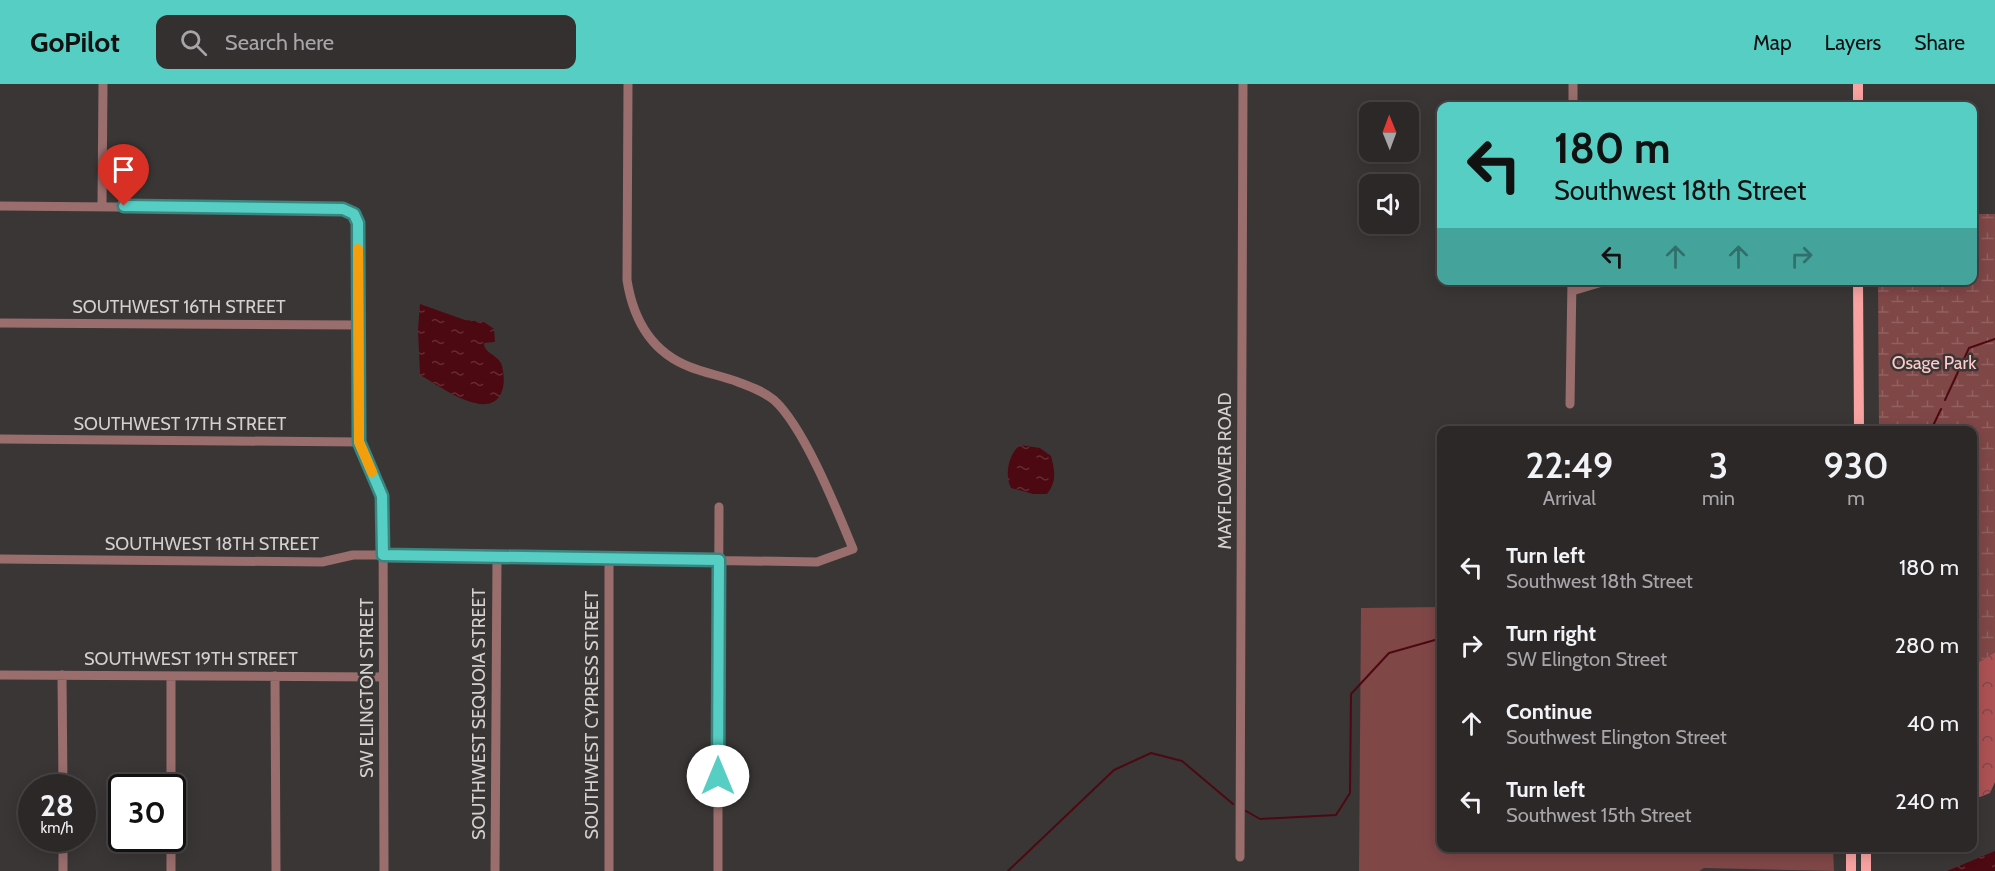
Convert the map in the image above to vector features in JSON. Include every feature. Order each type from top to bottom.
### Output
[{"type":"main road","points":[[1858,84],[1858,102]]},
{"type":"main road","points":[[1858,285],[1859,426]]},
{"type":"main road","points":[[1851,852],[1851,871]]},
{"type":"main road","points":[[1866,852],[1866,871]]},
{"type":"street","points":[[102,206],[103,84]]},
{"type":"street","name":"SOUTHWEST 18TH STREET","points":[[0,559],[322,562],[353,555],[383,555],[817,562],[853,549],[805,444],[790,417],[760,390],[690,367],[670,357],[648,337],[635,314],[627,279],[628,84]]},
{"type":"street","name":"MAYFLOWER ROAD","points":[[1240,857],[1243,84]]},
{"type":"street","points":[[1573,84],[1573,102]]},
{"type":"street","points":[[0,206],[343,209],[354,214],[358,223],[359,442]]},
{"type":"street","points":[[1570,404],[1572,286]]},
{"type":"street","name":"SOUTHWEST 16TH STREET","points":[[0,323],[359,325]]},
{"type":"street","name":"SOUTHWEST 17TH STREET","points":[[0,439],[359,442]]},
{"type":"street","name":"SW ELINGTON STREET","points":[[359,442],[382,496],[383,505],[384,871]]},
{"type":"street","points":[[718,871],[718,804],[721,800],[721,780],[718,776],[719,507]]},
{"type":"street","name":"SOUTHWEST SEQUOIA STREET","points":[[495,871],[497,557]]},
{"type":"street","name":"SOUTHWEST CYPRESS STREET","points":[[609,560],[609,871]]},
{"type":"street","name":"SOUTHWEST 19TH STREET","points":[[0,675],[383,677]]},
{"type":"street","points":[[62,675],[63,774]]},
{"type":"street","points":[[171,676],[171,774]]},
{"type":"street","points":[[275,676],[276,871]]},
{"type":"street","points":[[63,852],[63,871]]},
{"type":"street","points":[[171,852],[171,871]]},
{"type":"green space","name":"Osage Park","points":[[1977,214],[1995,214],[1995,652],[1977,663],[1977,426],[1879,426],[1878,285],[1977,285]]},
{"type":"green space","points":[[1437,607],[1437,852],[1833,852],[1834,871],[1704,868],[1699,871],[1359,871],[1361,608]]},
{"type":"green space","points":[[1995,652],[1995,782],[1990,793],[1980,797],[1977,797],[1977,663]]},
{"type":"water","points":[[420,304],[465,320],[484,322],[494,329],[495,342],[484,343],[486,349],[501,363],[503,370],[503,388],[496,400],[487,404],[475,403],[450,393],[420,375],[418,330]]},
{"type":"water","points":[[1020,445],[1040,448],[1051,456],[1054,476],[1047,494],[1033,494],[1011,488],[1008,477],[1009,465]]},
{"type":"water","points":[[1995,851],[1995,871],[1947,871]]},
{"type":"waterway","points":[[1945,400],[1969,348],[1995,339]]},
{"type":"waterway","points":[[1933,426],[1941,409]]},
{"type":"waterway","points":[[1246,811],[1260,819],[1336,815],[1350,793],[1351,694],[1389,653],[1437,639]]},
{"type":"waterway","points":[[1008,871],[1114,770],[1151,753],[1182,761],[1233,804]]},
{"type":"slow traffic","points":[[358,249],[359,442],[372,472]]},
{"type":"route","points":[[124,206],[343,209],[354,214],[358,223],[359,442],[382,496],[383,555],[719,560],[718,776]]}]
